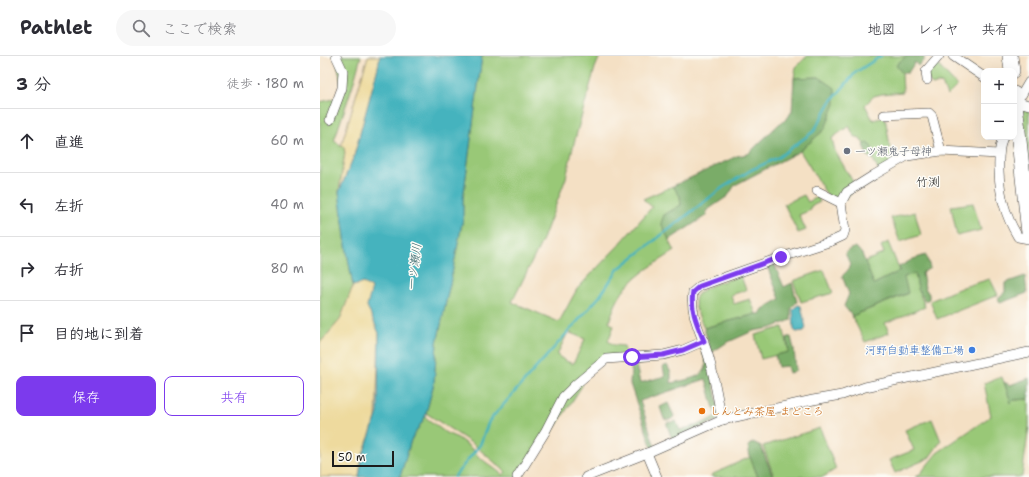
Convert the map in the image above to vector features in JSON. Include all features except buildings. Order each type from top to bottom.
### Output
[{"type":"main road","points":[[1010,56],[1012,68]]},
{"type":"main road","points":[[1018,105],[1029,233]]},
{"type":"street","points":[[330,120],[342,88],[343,71],[336,56]]},
{"type":"street","points":[[927,80],[926,71],[939,56]]},
{"type":"street","points":[[953,56],[981,75]]},
{"type":"street","points":[[1018,105],[1029,82]]},
{"type":"street","points":[[884,115],[929,113],[932,116],[941,151]]},
{"type":"street","points":[[1002,140],[999,154],[999,170],[1003,205],[1018,237],[1029,239]]},
{"type":"street","points":[[722,420],[710,362],[704,341],[696,323],[691,302],[693,292],[700,286],[843,236],[845,230],[841,203],[847,192],[907,156],[941,151],[999,154]]},
{"type":"street","points":[[817,191],[841,203]]},
{"type":"street","points":[[516,477],[545,432],[563,397],[606,359],[663,355],[683,350],[704,341]]},
{"type":"street","points":[[586,477],[647,453],[722,420],[842,395],[865,387],[1029,352]]},
{"type":"street","points":[[647,453],[657,477]]},
{"type":"green space","points":[[336,56],[361,56],[334,141],[344,147],[345,153],[339,192],[353,286],[340,320],[320,343],[320,102],[338,98],[342,88]]},
{"type":"green space","points":[[482,56],[600,56],[595,68],[574,143],[566,178],[543,239],[512,302],[559,322],[577,289],[618,246],[652,207],[643,199],[673,186],[680,196],[681,205],[664,215],[669,240],[675,251],[642,273],[630,283],[622,293],[609,322],[614,326],[608,341],[614,345],[624,346],[626,357],[606,359],[582,379],[582,386],[520,477],[400,477],[411,440],[425,417],[446,433],[458,438],[470,447],[479,457],[503,475],[506,472],[473,444],[426,413],[434,383],[437,343],[463,218],[463,199]],"holes":[[[568,332],[585,339],[573,364],[557,355]]]},
{"type":"green space","points":[[807,56],[906,56],[897,65],[902,73],[903,92],[874,96],[865,105],[873,120],[885,117],[893,164],[879,172],[873,159],[875,156],[867,143],[864,144],[859,138],[854,136],[849,126],[832,138],[835,151],[856,187],[841,203],[827,195],[800,151],[825,129],[819,77],[794,78],[796,67]]},
{"type":"green space","points":[[906,56],[924,56],[924,60],[918,66],[915,62],[908,73],[902,73],[896,65]]},
{"type":"green space","points":[[934,61],[957,86],[947,96],[942,83],[932,85],[926,76]]},
{"type":"green space","points":[[819,77],[835,88],[835,104],[825,129],[800,151],[735,185],[728,196],[706,211],[707,215],[669,240],[661,223],[664,215],[681,205],[680,196],[673,186],[737,156],[748,154],[779,124],[787,119],[792,111],[794,78]]},
{"type":"green space","points":[[1020,103],[1029,105],[1029,169]]},
{"type":"green space","points":[[867,143],[874,152],[875,156],[873,159],[866,154],[864,144]]},
{"type":"green space","points":[[804,195],[808,202],[818,197],[820,202],[810,207],[811,210],[799,215],[806,230],[798,233],[784,204]]},
{"type":"green space","points":[[973,203],[981,230],[957,236],[951,206]]},
{"type":"green space","points":[[915,212],[921,235],[900,242],[891,218]]},
{"type":"green space","points":[[888,242],[900,271],[874,284],[864,262],[884,253],[881,246]]},
{"type":"green space","points":[[856,247],[862,254],[874,284],[900,271],[899,267],[913,259],[926,255],[930,268],[922,273],[925,288],[929,294],[929,299],[925,301],[918,289],[915,273],[904,277],[908,293],[852,316],[844,306],[849,294],[842,276],[848,270],[850,264],[845,253]]},
{"type":"green space","points":[[773,264],[784,287],[792,283],[797,302],[791,308],[791,320],[771,328],[753,331],[726,343],[711,353],[704,328],[760,314],[763,309],[780,299],[767,266]]},
{"type":"green space","points":[[824,270],[833,293],[801,302],[793,281]]},
{"type":"green space","points":[[915,273],[918,289],[925,307],[885,323],[889,333],[865,342],[852,316],[907,294],[904,277]]},
{"type":"green space","points":[[741,276],[746,290],[731,295],[734,304],[750,299],[756,314],[704,328],[696,308],[696,297],[706,288]]},
{"type":"green space","points":[[1025,276],[1027,293],[1000,303],[998,298],[1005,292],[1005,283]]},
{"type":"green space","points":[[990,279],[998,295],[937,319],[930,301],[963,287]]},
{"type":"green space","points":[[783,327],[789,352],[761,359],[755,335]]},
{"type":"green space","points":[[787,337],[791,337],[794,349],[796,371],[789,373],[787,366],[778,367],[775,355],[789,352]]},
{"type":"green space","points":[[699,344],[705,344],[721,419],[672,439],[667,423],[676,421],[680,430],[701,424],[716,416],[706,379],[640,401],[655,447],[652,448],[630,384],[632,357],[675,356],[667,361],[660,359],[636,365],[640,383],[665,376],[663,367],[667,365],[671,373],[671,383],[690,379],[700,375],[703,372],[706,363]]},
{"type":"green space","points":[[1002,377],[1011,402],[1014,400],[1029,399],[1029,426],[1022,477],[915,477],[919,475],[937,453],[991,416],[984,383]]},
{"type":"green space","points":[[1029,378],[1029,399],[1014,400],[1011,403],[1004,382],[1010,385]]},
{"type":"green space","points":[[668,403],[674,416],[668,420],[664,419],[660,407]]},
{"type":"green space","points":[[932,419],[941,441],[929,458],[895,473],[889,460],[914,450],[905,430]]},
{"type":"green space","points":[[820,428],[836,469],[823,477],[774,477],[763,446]]},
{"type":"green space","points":[[753,442],[761,446],[773,477],[758,477],[750,457],[748,446]]},
{"type":"green space","points":[[750,457],[758,477],[712,477],[711,475]]},
{"type":"sand","points":[[368,56],[380,56],[378,67],[354,156],[339,192],[345,153],[344,147],[341,146]]},
{"type":"sand","points":[[363,283],[373,288],[367,306],[379,333],[376,418],[362,457],[359,477],[320,477],[320,343],[340,320],[353,286]]},
{"type":"water","name":"一ツ瀬川","points":[[380,56],[482,56],[463,199],[463,218],[437,343],[434,383],[425,417],[411,440],[400,477],[359,477],[362,457],[378,413],[379,333],[367,306],[372,288],[363,283],[353,286],[339,192],[354,156]]},
{"type":"water","points":[[798,305],[801,306],[806,328],[804,331],[796,332],[794,330],[793,309]]},
{"type":"waterway","points":[[454,477],[480,445],[489,421],[600,296],[618,269],[722,188],[751,170],[779,157],[814,131],[830,103],[856,72],[881,56]]},
{"type":"place","name":"一ツ瀬鬼子母神","points":[[847,151]]},
{"type":"place","name":"河野自動車整備工場","points":[[972,350]]},
{"type":"place","name":"しんとみ茶屋 まどころ","points":[[702,411]]},
{"type":"district","name":"竹渕","points":[[928,182]]},
{"type":"route","points":[[632,357],[663,355],[683,350],[704,341],[696,323],[691,302],[693,292],[700,286],[781,257]]}]
